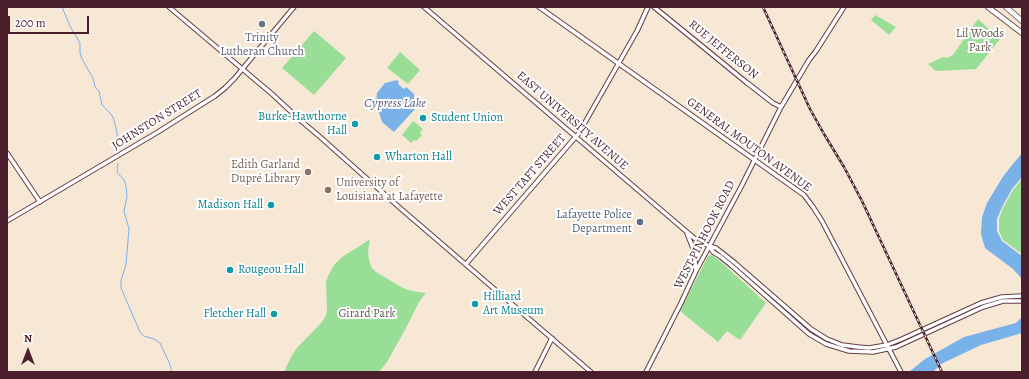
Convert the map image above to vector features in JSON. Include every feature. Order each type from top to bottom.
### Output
[{"type":"highway","points":[[988,7],[1022,33]]},
{"type":"highway","points":[[1006,7],[1022,22]]},
{"type":"main road","points":[[169,7],[591,372]]},
{"type":"main road","name":"JOHNSTON STREET","points":[[7,221],[201,106],[225,88],[294,7]]},
{"type":"main road","name":"EAST UNIVERSITY AVENUE","points":[[424,7],[694,238],[716,248],[821,336],[852,347],[869,348],[887,345],[966,312],[971,312],[991,304],[1014,300],[1022,301]]},
{"type":"main road","name":"GENERAL MOUTON AVENUE","points":[[539,7],[806,197],[822,221],[901,372]]},
{"type":"main road","name":"WEST TAFT STREET","points":[[466,264],[576,137],[637,31],[648,7]]},
{"type":"main road","name":"RUE JEFFERSON","points":[[654,7],[751,86],[773,103],[781,107]]},
{"type":"main road","name":"WEST PINHOOK ROAD","points":[[646,372],[682,303],[696,271],[755,160],[781,107],[809,60],[844,7]]},
{"type":"main road","points":[[7,153],[40,202]]},
{"type":"main road","points":[[687,232],[694,251],[696,271]]},
{"type":"main road","name":"EAST UNIVERSITY AVENUE","points":[[709,246],[713,252],[721,256],[809,334],[834,347],[849,351],[869,352],[889,349],[966,312],[969,308],[981,302],[1014,295],[1022,296]]},
{"type":"main road","points":[[755,287],[759,283]]},
{"type":"main road","points":[[969,308],[971,312]]},
{"type":"main road","points":[[819,340],[821,336]]},
{"type":"main road","points":[[535,372],[552,338]]},
{"type":"green space","points":[[875,15],[896,27],[889,35],[871,20]]},
{"type":"green space","name":"Lil Woods Park","points":[[978,19],[1000,39],[976,69],[936,71],[928,64],[943,57],[947,58],[953,55]]},
{"type":"green space","points":[[314,31],[346,58],[314,95],[282,68]]},
{"type":"green space","points":[[400,52],[420,70],[408,84],[387,68]]},
{"type":"green space","points":[[413,121],[423,129],[420,133],[422,135],[416,141],[414,140],[411,143],[402,135]]},
{"type":"green space","points":[[1022,179],[1022,254],[1003,240],[999,231],[999,219],[1013,190]]},
{"type":"green space","name":"Girard Park","points":[[369,240],[369,260],[372,268],[376,272],[403,288],[425,293],[387,362],[379,372],[284,372],[296,349],[322,322],[326,315],[326,282],[334,265],[342,257]]},
{"type":"green space","points":[[710,255],[720,261],[766,303],[740,340],[727,331],[718,342],[680,311],[708,256]]},
{"type":"water","name":"Cypress Lake","points":[[397,80],[399,82],[398,84],[404,89],[406,87],[414,94],[415,109],[394,132],[382,122],[376,103],[377,93],[385,83]]},
{"type":"water","points":[[1022,153],[1022,177],[1012,189],[1002,207],[997,219],[997,231],[1002,241],[1022,256],[1022,279],[1013,269],[985,248],[981,234],[982,217],[987,203],[1004,175]]},
{"type":"water","points":[[1022,317],[1022,333],[981,345],[941,364],[933,372],[909,372],[925,359],[964,337],[1016,323]]},
{"type":"waterway","points":[[62,7],[70,26],[80,43],[80,53],[82,59],[93,78],[95,87],[99,91],[102,105],[113,117],[117,132],[117,149]]},
{"type":"waterway","points":[[118,163],[117,172],[124,180],[126,186],[127,196],[124,211],[129,229],[126,264],[121,281],[121,288],[140,332],[144,336],[154,339],[160,343],[172,372]]},
{"type":"railway","points":[[763,7],[810,109],[862,201],[942,372]]},
{"type":"place","name":"Trinity Lutheran Church","points":[[262,24]]},
{"type":"place","name":"Student Union","points":[[423,118]]},
{"type":"place","name":"Burke-Hawthorne Hall","points":[[355,124]]},
{"type":"place","name":"Wharton Hall","points":[[377,157]]},
{"type":"place","name":"Edith Garland Dupré Library","points":[[308,172]]},
{"type":"place","name":"University of Louisiana at Lafayette","points":[[328,190]]},
{"type":"place","name":"Madison Hall","points":[[271,205]]},
{"type":"place","name":"Lafayette Police Department","points":[[640,222]]},
{"type":"place","name":"Rougeou Hall","points":[[230,270]]},
{"type":"place","name":"Hilliard Art Museum","points":[[475,304]]},
{"type":"place","name":"Fletcher Hall","points":[[274,314]]}]
